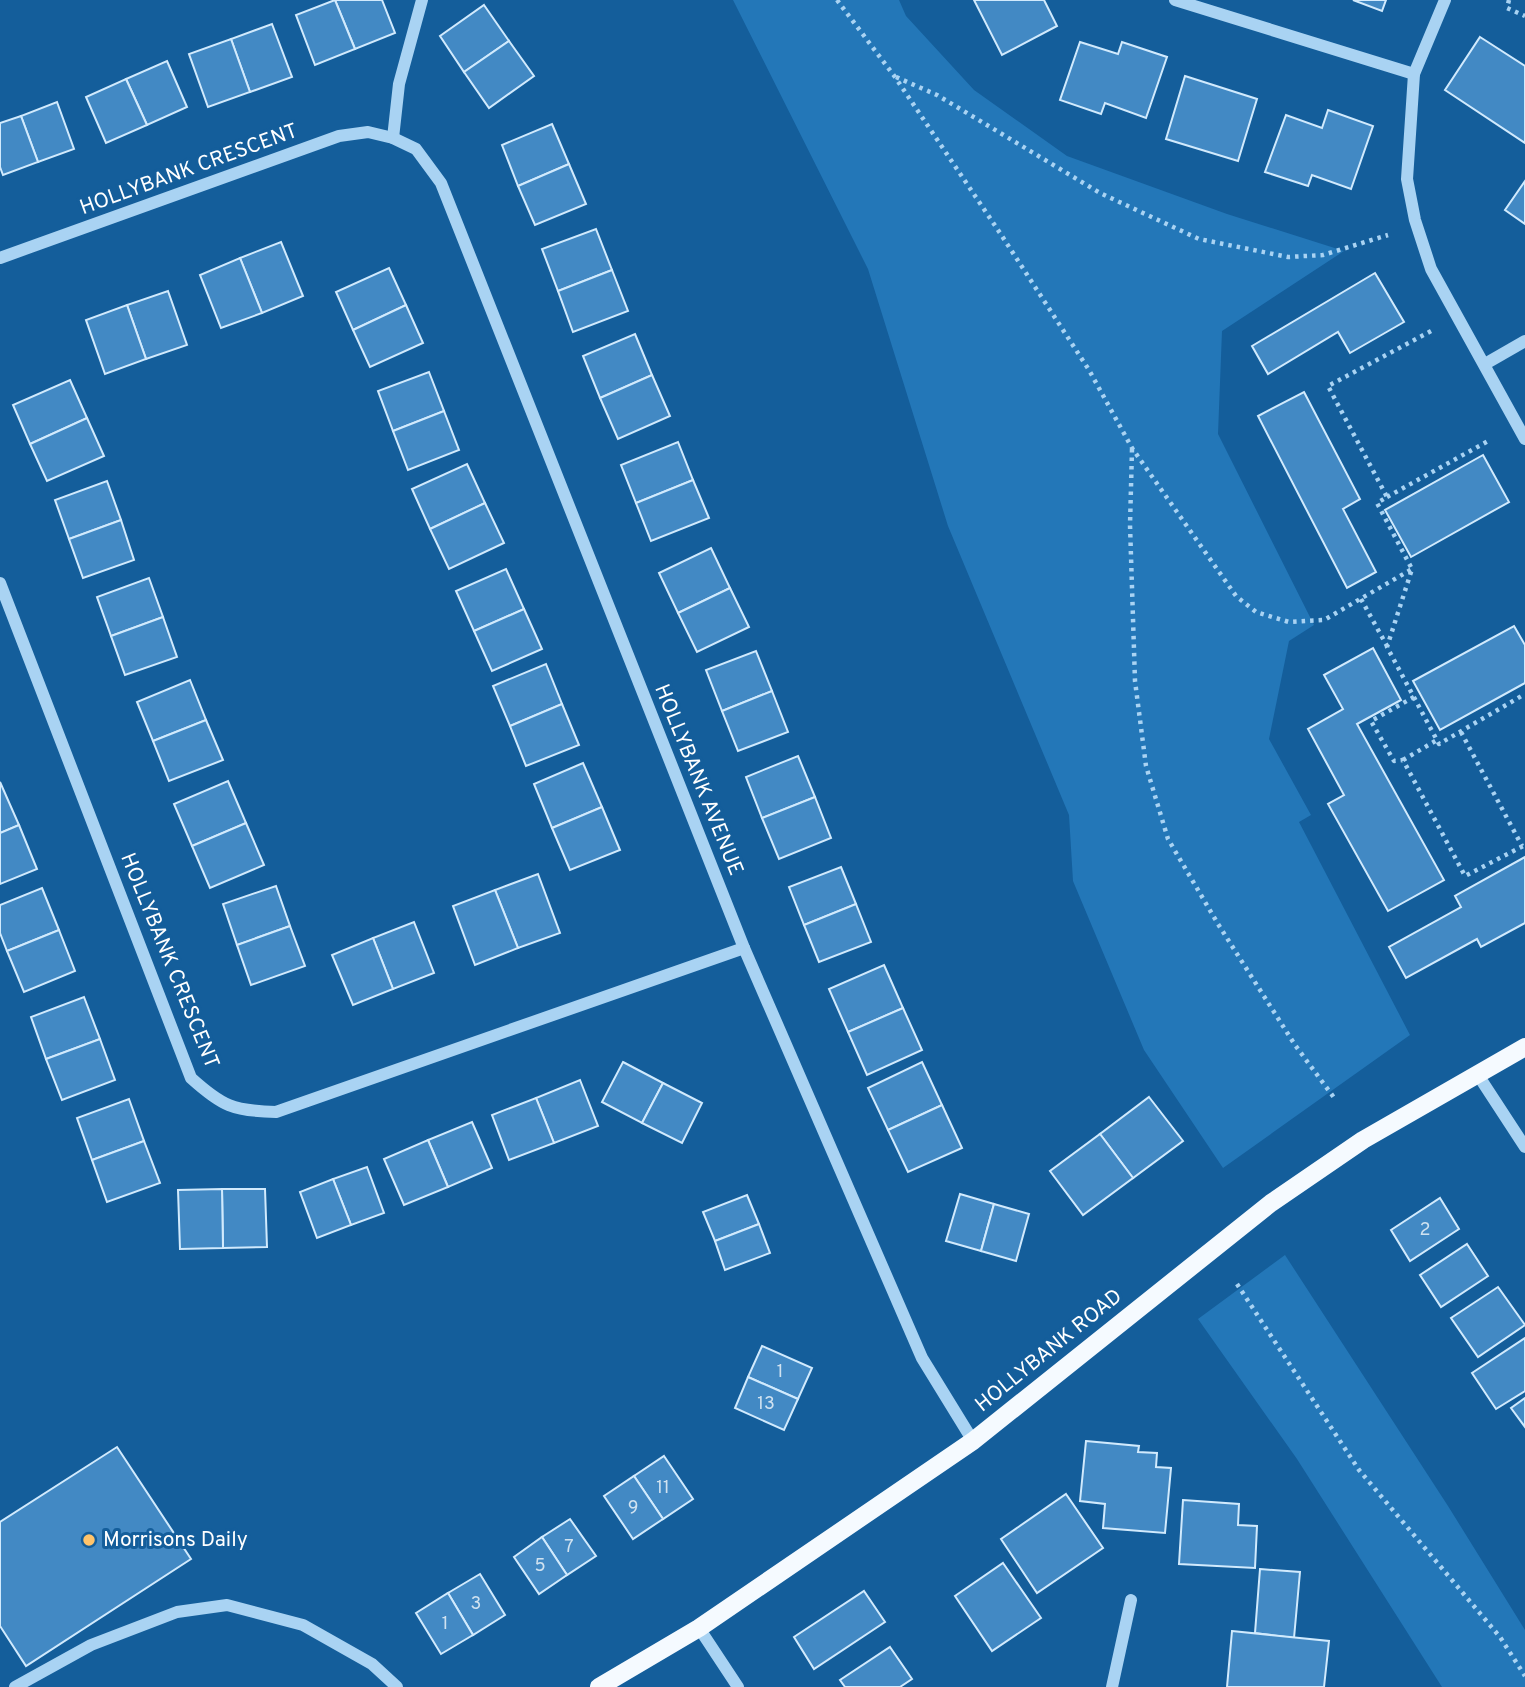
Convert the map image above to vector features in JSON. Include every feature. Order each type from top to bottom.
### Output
[{"type":"main road","name":"HOLLYBANK ROAD","points":[[599,1687],[699,1628],[973,1441],[1271,1203],[1363,1140],[1525,1047]]},
{"type":"street","points":[[393,138],[399,84],[422,0]]},
{"type":"street","points":[[1175,0],[1414,74]]},
{"type":"street","points":[[1445,0],[1414,74],[1407,179],[1415,220],[1431,269],[1525,439]]},
{"type":"street","name":"HOLLYBANK CRESCENT","points":[[0,258],[339,136],[368,132],[393,138]]},
{"type":"street","name":"HOLLYBANK AVENUE","points":[[393,138],[416,149],[441,183],[744,948],[922,1358],[973,1441]]},
{"type":"street","points":[[1485,364],[1525,341]]},
{"type":"street","name":"HOLLYBANK CRESCENT","points":[[0,583],[191,1078],[218,1101],[250,1112],[276,1112],[744,948]]},
{"type":"street","points":[[1478,1075],[1525,1147]]},
{"type":"street","points":[[1111,1687],[1131,1600]]},
{"type":"street","points":[[15,1687],[91,1645],[164,1616],[228,1605],[303,1625],[372,1664],[397,1687]]},
{"type":"street","points":[[699,1628],[738,1687]]},
{"type":"path","points":[[837,0],[895,77],[1089,370],[1132,448],[1236,596],[1256,612],[1289,622],[1324,620],[1412,569]]},
{"type":"path","points":[[1509,0],[1507,8],[1525,16]]},
{"type":"path","points":[[895,77],[937,95],[1100,193],[1199,239],[1288,257],[1323,255],[1393,234]]},
{"type":"path","points":[[1387,497],[1328,386],[1434,328]]},
{"type":"path","points":[[1387,647],[1412,569],[1377,503],[1495,437]]},
{"type":"path","points":[[1132,448],[1129,525],[1135,681],[1146,766],[1168,839],[1295,1045],[1335,1099]]},
{"type":"path","points":[[1361,598],[1439,744],[1525,694]]},
{"type":"path","points":[[1413,697],[1371,721],[1394,761],[1403,760],[1437,740]]},
{"type":"path","points":[[1403,760],[1465,876],[1524,845],[1461,732]]},
{"type":"path","points":[[1237,1284],[1359,1469],[1500,1637],[1525,1676]]},
{"type":"shaded area","points":[[733,0],[899,0],[906,16],[974,90],[1067,156],[1227,214],[1344,251],[1222,331],[1218,434],[1314,625],[1289,641],[1269,739],[1311,815],[1299,822],[1410,1035],[1223,1168],[1144,1050],[1073,881],[1069,815],[948,526],[868,269]]},
{"type":"shaded area","points":[[1285,1255],[1525,1630],[1525,1687],[1442,1687],[1297,1459],[1198,1319]]},
{"type":"building","points":[[335,0],[382,0],[395,33],[355,49]]},
{"type":"building","points":[[335,0],[355,49],[315,65],[296,15]]},
{"type":"building","points":[[974,0],[1044,0],[1057,26],[1002,55]]},
{"type":"building","points":[[1353,0],[1386,0],[1382,11]]},
{"type":"building","points":[[484,5],[509,41],[464,72],[440,36]]},
{"type":"building","points":[[272,24],[292,77],[250,92],[231,39]]},
{"type":"building","points":[[1480,37],[1525,66],[1525,143],[1445,90]]},
{"type":"building","points":[[231,39],[250,92],[208,107],[189,54]]},
{"type":"building","points":[[509,41],[534,76],[489,108],[464,72]]},
{"type":"building","points":[[1080,42],[1118,54],[1122,42],[1167,57],[1146,118],[1105,103],[1101,114],[1060,100]]},
{"type":"building","points":[[167,61],[187,107],[147,125],[126,79]]},
{"type":"building","points":[[1185,76],[1257,99],[1238,161],[1166,139]]},
{"type":"building","points":[[126,79],[147,125],[106,143],[86,97]]},
{"type":"building","points":[[57,102],[74,149],[38,162],[21,116]]},
{"type":"building","points":[[1328,110],[1373,126],[1351,189],[1312,175],[1308,186],[1265,172],[1286,115],[1322,128]]},
{"type":"building","points":[[21,116],[38,162],[3,175],[0,167],[0,123]]},
{"type":"building","points":[[552,124],[569,164],[518,186],[502,145]]},
{"type":"building","points":[[569,164],[586,204],[535,225],[518,186]]},
{"type":"building","points":[[1525,181],[1525,224],[1505,210]]},
{"type":"building","points":[[596,229],[612,270],[558,291],[542,249]]},
{"type":"building","points":[[281,242],[303,296],[262,313],[240,258]]},
{"type":"building","points":[[240,258],[262,313],[221,328],[200,275]]},
{"type":"building","points":[[389,268],[406,305],[353,330],[336,292]]},
{"type":"building","points":[[612,270],[628,311],[573,332],[558,291]]},
{"type":"building","points":[[1375,273],[1404,322],[1350,353],[1338,332],[1268,374],[1252,346]]},
{"type":"building","points":[[168,291],[187,345],[146,359],[127,305]]},
{"type":"building","points":[[127,305],[146,359],[105,374],[86,320]]},
{"type":"building","points":[[406,305],[423,343],[370,367],[353,330]]},
{"type":"building","points":[[635,334],[652,375],[600,398],[583,356]]},
{"type":"building","points":[[429,372],[444,411],[393,431],[378,391]]},
{"type":"building","points":[[652,375],[670,416],[618,439],[600,398]]},
{"type":"building","points":[[70,380],[87,418],[30,444],[13,405]]},
{"type":"building","points":[[1304,392],[1360,499],[1343,509],[1376,572],[1347,588],[1258,416]]},
{"type":"building","points":[[444,411],[459,450],[408,470],[393,431]]},
{"type":"building","points":[[87,418],[104,456],[47,481],[30,444]]},
{"type":"building","points":[[678,442],[693,480],[636,503],[621,465]]},
{"type":"building","points":[[1483,455],[1509,502],[1411,557],[1385,510]]},
{"type":"building","points":[[467,464],[485,503],[430,529],[412,489]]},
{"type":"building","points":[[693,480],[709,518],[651,541],[636,503]]},
{"type":"building","points":[[107,481],[121,520],[69,539],[55,500]]},
{"type":"building","points":[[485,503],[504,543],[449,569],[430,529]]},
{"type":"building","points":[[121,520],[134,560],[83,578],[69,539]]},
{"type":"building","points":[[711,548],[730,588],[678,613],[659,573]]},
{"type":"building","points":[[506,569],[524,609],[474,631],[456,591]]},
{"type":"building","points":[[149,578],[163,617],[111,636],[97,597]]},
{"type":"building","points":[[730,588],[749,627],[697,652],[678,613]]},
{"type":"building","points":[[524,609],[542,649],[492,671],[474,631]]},
{"type":"building","points":[[163,617],[177,657],[125,675],[111,636]]},
{"type":"building","points":[[1514,626],[1525,645],[1525,683],[1440,730],[1413,681]]},
{"type":"building","points":[[1373,648],[1401,700],[1357,724],[1444,880],[1388,911],[1328,804],[1344,795],[1308,729],[1343,709],[1324,675]]},
{"type":"building","points":[[756,651],[772,691],[722,711],[706,670]]},
{"type":"building","points":[[546,664],[562,704],[510,726],[493,686]]},
{"type":"building","points":[[190,680],[206,720],[153,741],[137,702]]},
{"type":"building","points":[[772,691],[788,732],[738,751],[722,711]]},
{"type":"building","points":[[562,704],[579,745],[526,766],[510,726]]},
{"type":"building","points":[[206,720],[223,760],[169,781],[153,741]]},
{"type":"building","points":[[798,756],[815,797],[762,818],[746,777]]},
{"type":"building","points":[[583,763],[602,807],[552,828],[534,784]]},
{"type":"building","points":[[228,781],[246,823],[192,846],[174,804]]},
{"type":"building","points":[[0,782],[19,825],[0,833]]},
{"type":"building","points":[[815,797],[831,838],[779,859],[762,818]]},
{"type":"building","points":[[602,807],[620,850],[570,870],[552,828]]},
{"type":"building","points":[[246,823],[264,865],[210,888],[192,846]]},
{"type":"building","points":[[19,825],[37,869],[0,884],[0,833]]},
{"type":"building","points":[[1525,857],[1525,923],[1481,947],[1477,939],[1406,978],[1389,947],[1461,907],[1455,896]]},
{"type":"building","points":[[841,867],[856,904],[804,925],[789,887]]},
{"type":"building","points":[[538,874],[560,933],[518,948],[495,890]]},
{"type":"building","points":[[276,886],[290,926],[237,945],[223,904]]},
{"type":"building","points":[[42,888],[59,930],[7,951],[0,933],[0,905]]},
{"type":"building","points":[[495,890],[518,948],[475,965],[453,906]]},
{"type":"building","points":[[856,904],[871,942],[819,962],[804,925]]},
{"type":"building","points":[[414,922],[434,973],[393,989],[373,938]]},
{"type":"building","points":[[290,926],[305,966],[251,985],[237,945]]},
{"type":"building","points":[[59,930],[75,971],[24,992],[7,951]]},
{"type":"building","points":[[373,938],[393,989],[353,1005],[332,955]]},
{"type":"building","points":[[884,965],[903,1008],[848,1032],[829,989]]},
{"type":"building","points":[[84,997],[100,1039],[46,1059],[31,1017]]},
{"type":"building","points":[[903,1008],[922,1050],[867,1075],[848,1032]]},
{"type":"building","points":[[100,1039],[115,1080],[62,1100],[46,1059]]},
{"type":"building","points":[[623,1062],[663,1083],[642,1123],[602,1102]]},
{"type":"building","points":[[922,1062],[942,1105],[888,1130],[868,1088]]},
{"type":"building","points":[[580,1080],[598,1126],[554,1143],[536,1098]]},
{"type":"building","points":[[663,1083],[702,1103],[682,1143],[642,1123]]},
{"type":"building","points":[[1149,1097],[1183,1141],[1133,1178],[1100,1134]]},
{"type":"building","points":[[536,1098],[554,1143],[509,1160],[492,1115]]},
{"type":"building","points":[[129,1099],[144,1141],[92,1160],[77,1118]]},
{"type":"building","points":[[942,1105],[962,1148],[908,1172],[888,1130]]},
{"type":"building","points":[[472,1122],[492,1168],[448,1187],[428,1140]]},
{"type":"building","points":[[1100,1134],[1133,1178],[1083,1215],[1050,1171]]},
{"type":"building","points":[[428,1140],[448,1187],[404,1205],[384,1159]]},
{"type":"building","points":[[144,1141],[160,1183],[107,1202],[92,1160]]},
{"type":"building","points":[[367,1167],[384,1213],[351,1225],[333,1179]]},
{"type":"building","points":[[333,1179],[351,1225],[317,1238],[300,1192]]},
{"type":"building","points":[[222,1189],[265,1189],[267,1247],[223,1248]]},
{"type":"building","points":[[222,1189],[223,1248],[180,1249],[178,1190]]},
{"type":"building","points":[[960,1194],[994,1204],[981,1251],[946,1241]]},
{"type":"building","points":[[747,1195],[759,1224],[715,1241],[703,1212]]},
{"type":"building","points":[[1440,1198],[1459,1229],[1410,1261],[1391,1230]]},
{"type":"building","points":[[994,1204],[1029,1214],[1016,1261],[981,1251]]},
{"type":"building","points":[[759,1224],[770,1253],[725,1270],[715,1241]]},
{"type":"building","points":[[1467,1244],[1488,1276],[1441,1307],[1420,1275]]},
{"type":"building","points":[[1498,1287],[1525,1325],[1478,1357],[1451,1318]]},
{"type":"building","points":[[1525,1338],[1525,1391],[1496,1409],[1472,1373]]},
{"type":"building","points":[[762,1346],[812,1368],[798,1399],[748,1377]]},
{"type":"building","points":[[748,1377],[798,1399],[784,1430],[735,1408]]},
{"type":"building","points":[[1525,1398],[1525,1427],[1511,1408]]},
{"type":"building","points":[[1086,1441],[1139,1446],[1138,1452],[1157,1453],[1156,1467],[1171,1468],[1165,1533],[1103,1528],[1105,1504],[1080,1501]]},
{"type":"building","name":"Morrisons Daily","points":[[117,1447],[191,1559],[26,1666],[0,1626],[0,1522]]},
{"type":"building","points":[[664,1456],[693,1499],[663,1519],[634,1476]]},
{"type":"building","points":[[634,1476],[663,1519],[633,1539],[604,1496]]},
{"type":"building","points":[[1066,1494],[1103,1548],[1037,1593],[1001,1539]]},
{"type":"building","points":[[1183,1500],[1239,1504],[1238,1525],[1257,1526],[1255,1568],[1179,1564]]},
{"type":"building","points":[[570,1519],[596,1556],[567,1575],[542,1537]]},
{"type":"building","points":[[542,1537],[567,1575],[539,1594],[514,1557]]},
{"type":"building","points":[[1003,1563],[1041,1618],[992,1651],[955,1596]]},
{"type":"building","points":[[1260,1569],[1300,1572],[1294,1638],[1255,1633]]},
{"type":"building","points":[[480,1574],[505,1615],[473,1635],[448,1593]]},
{"type":"building","points":[[864,1591],[885,1622],[814,1669],[794,1637]]},
{"type":"building","points":[[448,1593],[473,1635],[441,1654],[416,1613]]},
{"type":"building","points":[[1232,1631],[1329,1641],[1324,1687],[1227,1687]]},
{"type":"building","points":[[890,1647],[912,1679],[900,1687],[845,1687],[840,1680]]},
{"type":"place","name":"Morrisons Daily","points":[[89,1540]]}]
